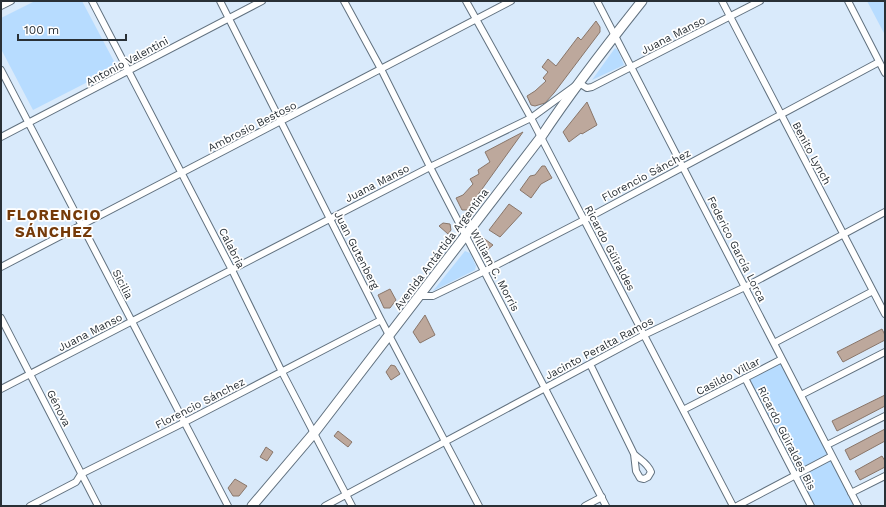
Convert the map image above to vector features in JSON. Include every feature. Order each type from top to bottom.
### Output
[{"type":"main road","name":"Avenida Antártida Argentina","points":[[252,506],[314,433],[390,336],[541,137],[614,36],[642,1]]},
{"type":"street","points":[[1,6],[11,1]]},
{"type":"street","name":"Calabria","points":[[92,1],[232,270],[282,372],[352,506]]},
{"type":"street","name":"Juan Gutenberg","points":[[220,1],[381,320],[479,506]]},
{"type":"street","name":"Antonio Valentini","points":[[1,137],[262,1]]},
{"type":"street","name":"William C. Morris","points":[[344,1],[381,69],[430,167],[606,506]]},
{"type":"street","name":"Ricardo Güiraldes","points":[[466,1],[531,118],[733,506]]},
{"type":"street","name":"Ambrosio Bestoso","points":[[1,267],[511,1]]},
{"type":"street","name":"Federico García Lorca","points":[[596,1],[684,167],[858,506]]},
{"type":"street","name":"Benito Lynch","points":[[722,1],[885,314]]},
{"type":"street","name":"Juana Manso","points":[[1,389],[430,167],[531,118],[579,83],[587,88],[592,87],[760,1]]},
{"type":"street","points":[[848,1],[885,73]]},
{"type":"street","name":"Florencio Sánchez","points":[[420,296],[432,296],[485,271],[684,167],[879,62]]},
{"type":"street","name":"Sicilia","points":[[1,70],[183,423],[228,506]]},
{"type":"street","name":"Jacinto Peralta Ramos","points":[[325,506],[644,335],[745,286],[885,212]]},
{"type":"street","points":[[774,343],[873,291]]},
{"type":"street","name":"Génova","points":[[1,318],[98,506]]},
{"type":"street","name":"Florencio Sánchez","points":[[30,506],[76,482],[81,474],[183,423],[381,320]]},
{"type":"street","points":[[801,395],[885,352]]},
{"type":"street","name":"Casildo Villar","points":[[683,410],[782,359]]},
{"type":"street","points":[[590,364],[634,454]]},
{"type":"street","name":"Ricardo Güiraldes Bis","points":[[745,378],[811,506]]},
{"type":"street","points":[[826,445],[885,416]]},
{"type":"street","points":[[737,506],[832,456]]},
{"type":"street","points":[[851,493],[885,476]]},
{"type":"street","points":[[585,506],[602,497]]},
{"type":"shaded area","points":[[35,1],[82,1],[117,67],[33,110],[1,49],[1,18]]},
{"type":"shaded area","points":[[867,1],[885,1],[885,35]]},
{"type":"shaded area","points":[[615,48],[618,50],[624,65],[592,80]]},
{"type":"shaded area","points":[[465,251],[470,253],[476,266],[475,270],[433,291]]},
{"type":"shaded area","points":[[782,359],[858,506],[811,506],[745,378]]},
{"type":"building","points":[[596,21],[600,27],[600,32],[554,93],[545,103],[535,106],[531,105],[527,96],[546,81],[543,78],[548,72],[542,67],[548,59],[556,66],[578,37],[581,40]]},
{"type":"building","points":[[587,102],[597,125],[582,134],[581,133],[569,142],[563,132]]},
{"type":"building","points":[[523,132],[467,210],[462,210],[456,198],[463,195],[473,184],[470,179],[479,174],[478,170],[490,162],[485,152]]},
{"type":"building","points":[[542,166],[545,166],[552,178],[541,184],[531,198],[520,190],[530,176],[535,175]]},
{"type":"building","points":[[509,204],[522,213],[500,237],[489,230]]},
{"type":"building","points":[[443,223],[450,224],[451,230],[448,234],[439,226]]},
{"type":"building","points":[[475,232],[493,245],[486,251]]},
{"type":"building","points":[[390,289],[396,300],[390,308],[384,308],[378,295]]},
{"type":"building","points":[[425,315],[435,335],[420,343],[413,332]]},
{"type":"building","points":[[882,329],[885,335],[885,340],[843,362],[837,352]]},
{"type":"building","points":[[391,365],[395,366],[400,374],[391,380],[386,372]]},
{"type":"building","points":[[885,395],[885,406],[837,431],[832,421]]},
{"type":"building","points":[[885,429],[885,441],[850,460],[845,450]]},
{"type":"building","points":[[338,431],[352,442],[348,447],[334,436]]},
{"type":"building","points":[[266,447],[273,452],[267,461],[260,457]]},
{"type":"building","points":[[882,456],[885,461],[885,467],[860,480],[855,471]]},
{"type":"building","points":[[235,479],[247,486],[239,496],[233,496],[228,488]]},
{"type":"district","name":"FLORENCIO SÁNCHEZ","points":[[54,224]]}]
